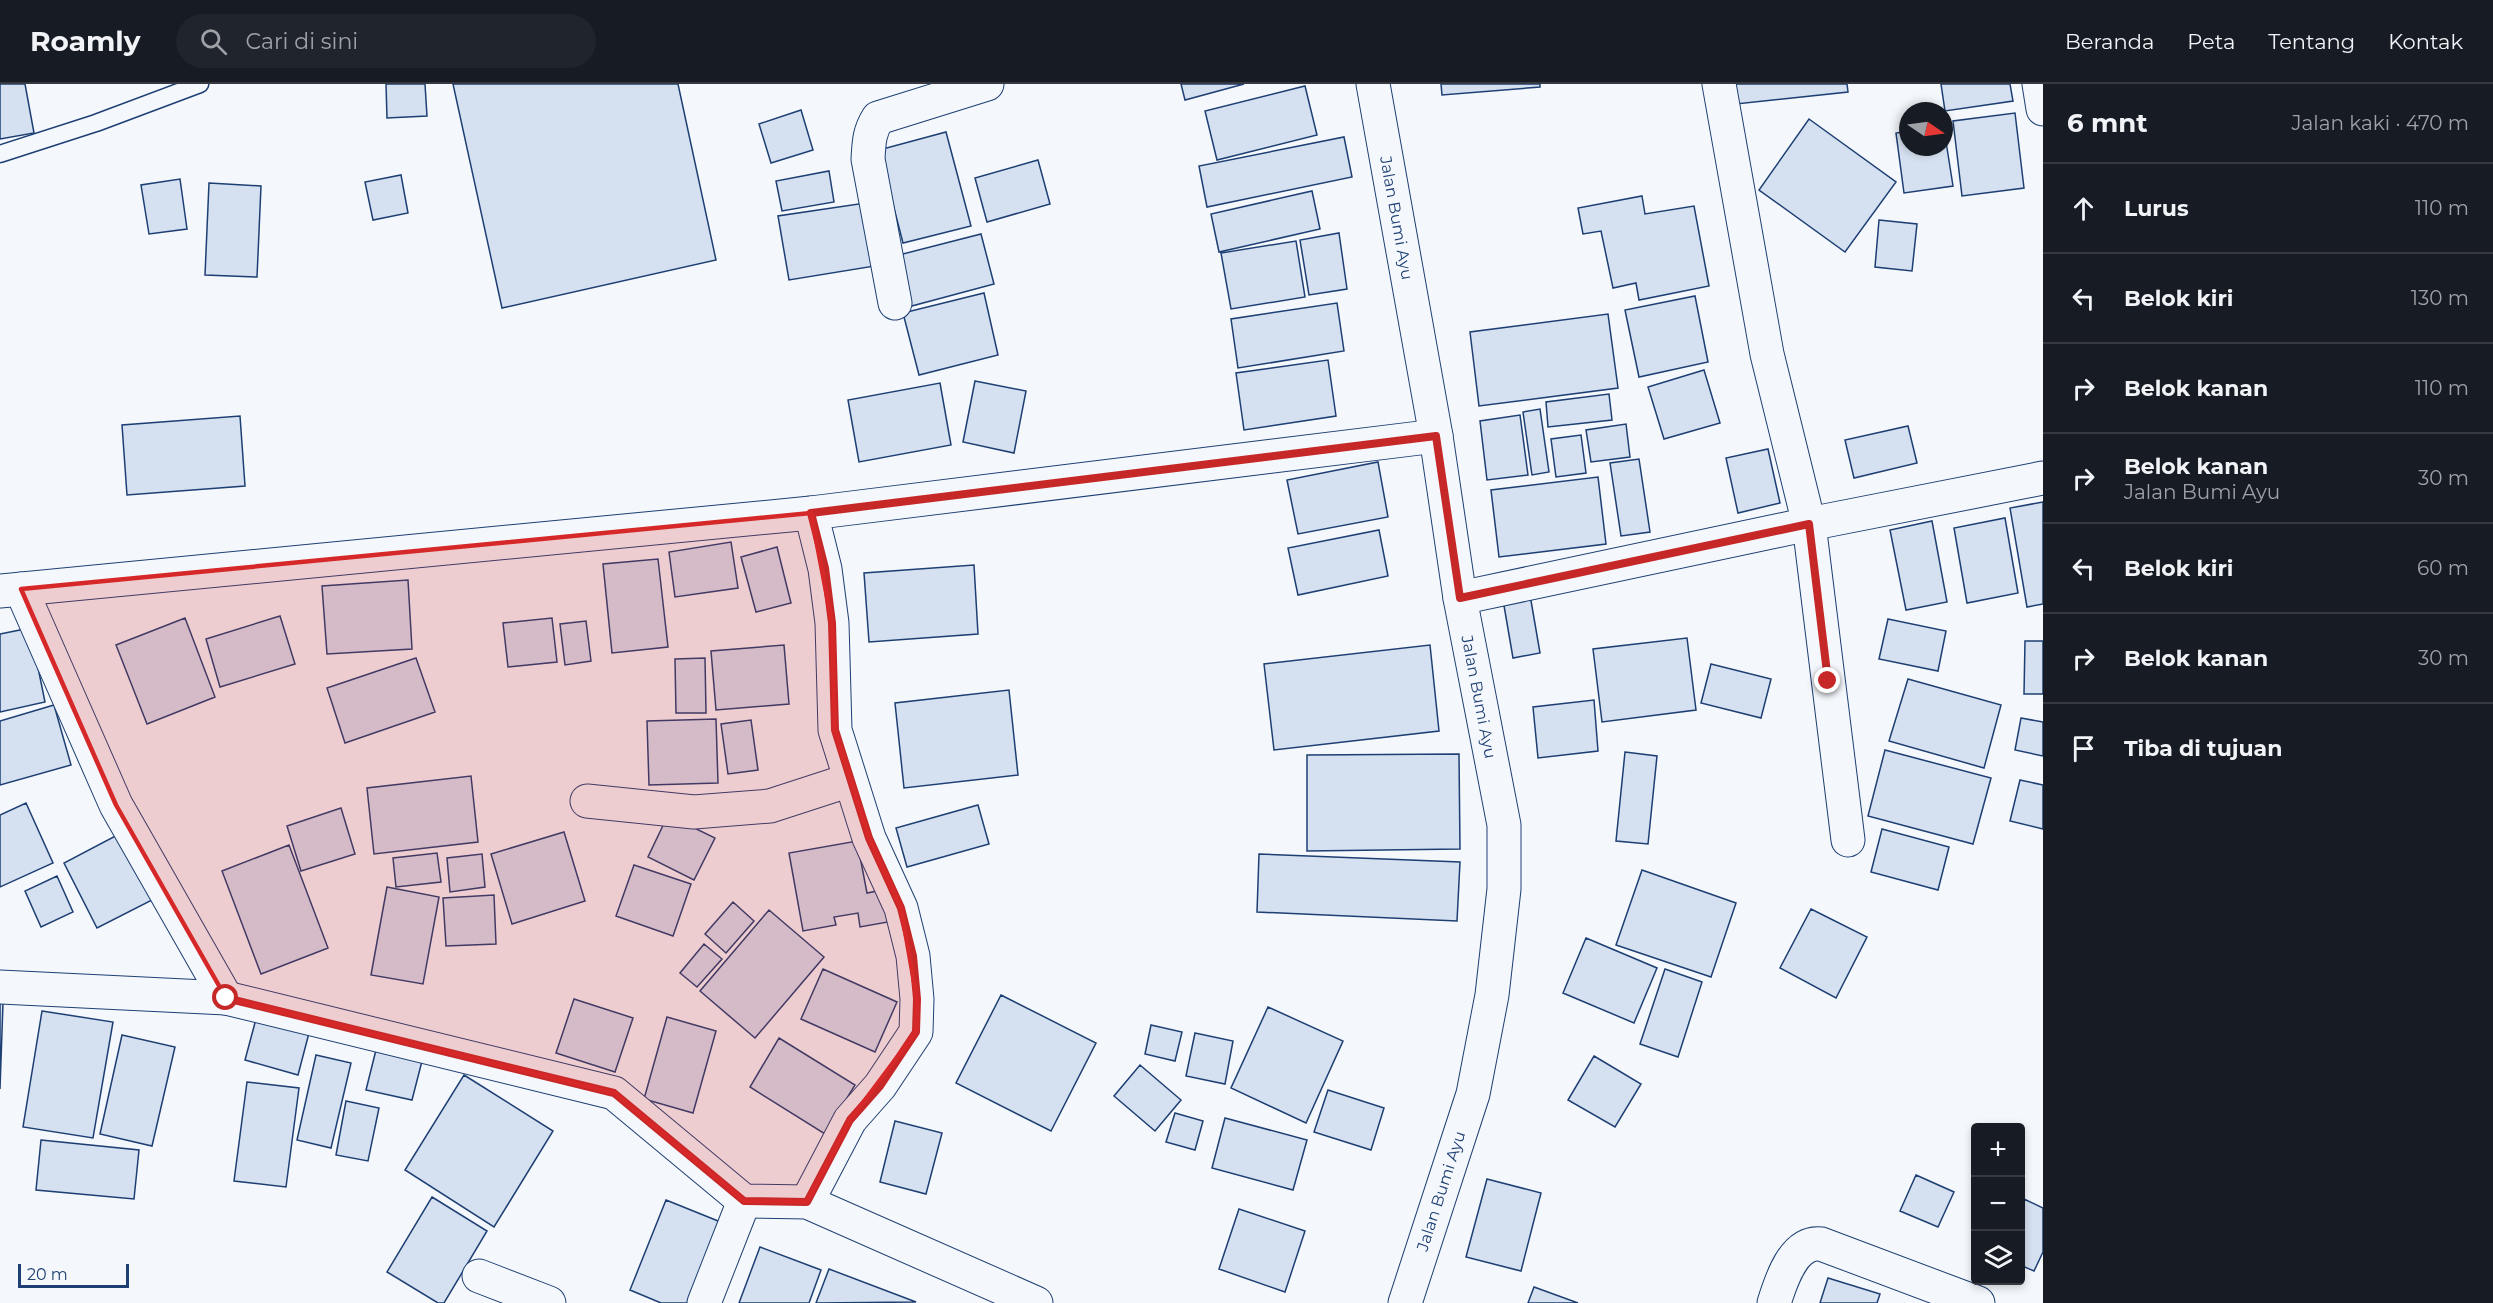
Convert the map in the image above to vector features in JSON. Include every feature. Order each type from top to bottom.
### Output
[{"type":"street","points":[[895,303],[868,159],[872,128],[878,118],[987,84]]},
{"type":"street","name":"Jalan Bumi Ayu","points":[[1373,84],[1436,436],[1460,598],[1504,825],[1504,889],[1492,995],[1473,1094],[1405,1303]]},
{"type":"street","points":[[1719,84],[1767,354],[1809,524],[1848,840]]},
{"type":"street","points":[[2038,84],[2043,109]]},
{"type":"street","points":[[226,998],[116,805],[10,590],[811,513],[1436,436]]},
{"type":"street","points":[[1460,598],[1809,524],[2043,478]]},
{"type":"street","points":[[807,1202],[850,1120],[880,1086],[916,1032],[917,999],[913,956],[901,908],[869,838],[835,730],[832,623],[825,568],[811,513]]},
{"type":"street","points":[[587,801],[694,812],[759,807],[770,806],[850,780]]},
{"type":"street","points":[[0,987],[226,998],[614,1093],[744,1201],[807,1202],[1036,1303]]},
{"type":"street","points":[[704,1303],[744,1201]]},
{"type":"street","points":[[1774,1303],[1784,1274],[1803,1248],[1812,1243],[1821,1244],[1978,1303]]},
{"type":"street","points":[[479,1276],[549,1303]]},
{"type":"lane","points":[[0,154],[96,123],[200,84]]},
{"type":"highlighted area","points":[[811,513],[832,623],[835,730],[869,838],[901,908],[917,999],[916,1032],[850,1120],[807,1202],[744,1201],[614,1093],[226,998],[116,805],[21,589]]},
{"type":"building","points":[[0,84],[25,84],[34,133],[0,139]]},
{"type":"building","points":[[386,84],[425,84],[427,116],[387,118]]},
{"type":"building","points":[[453,84],[678,84],[716,260],[502,308]]},
{"type":"building","points":[[1181,84],[1244,84],[1185,100]]},
{"type":"building","points":[[1441,84],[1540,84],[1540,87],[1442,95]]},
{"type":"building","points":[[1734,84],[1847,84],[1848,92],[1736,104]]},
{"type":"building","points":[[1941,84],[2010,84],[2013,101],[1953,110],[1953,102],[1944,102]]},
{"type":"building","points":[[1305,86],[1317,135],[1217,160],[1205,111]]},
{"type":"building","points":[[801,110],[813,150],[771,163],[759,124]]},
{"type":"building","points":[[2015,113],[2024,188],[1962,196],[1953,121]]},
{"type":"building","points":[[1809,119],[1896,182],[1845,252],[1759,190]]},
{"type":"building","points":[[946,132],[971,226],[903,243],[879,150]]},
{"type":"building","points":[[1899,132],[1899,156],[1896,133]]},
{"type":"building","points":[[1344,137],[1352,177],[1207,207],[1199,166]]},
{"type":"building","points":[[1899,156],[1948,156],[1953,186],[1904,193]]},
{"type":"building","points":[[1038,160],[1050,204],[987,222],[975,178]]},
{"type":"building","points":[[829,171],[834,202],[782,211],[776,181]]},
{"type":"building","points":[[401,175],[408,213],[373,220],[365,182]]},
{"type":"building","points":[[180,179],[187,229],[149,234],[141,185]]},
{"type":"building","points":[[209,183],[261,186],[257,277],[205,275]]},
{"type":"building","points":[[1312,191],[1320,229],[1219,252],[1211,214]]},
{"type":"building","points":[[1642,196],[1645,214],[1694,206],[1709,286],[1639,300],[1636,283],[1613,288],[1601,231],[1583,234],[1578,208]]},
{"type":"building","points":[[872,202],[881,265],[789,280],[778,216]]},
{"type":"building","points":[[1879,220],[1917,224],[1912,271],[1875,267]]},
{"type":"building","points":[[1339,233],[1347,289],[1309,295],[1300,240]]},
{"type":"building","points":[[981,234],[994,284],[908,307],[895,256]]},
{"type":"building","points":[[1296,241],[1305,297],[1231,309],[1221,253]]},
{"type":"building","points":[[984,293],[998,355],[919,375],[903,313]]},
{"type":"building","points":[[1695,296],[1708,362],[1639,377],[1625,310]]},
{"type":"building","points":[[1337,303],[1344,351],[1238,368],[1231,319]]},
{"type":"building","points":[[1608,314],[1618,388],[1479,406],[1470,332]]},
{"type":"building","points":[[1328,360],[1336,416],[1244,430],[1236,373]]},
{"type":"building","points":[[1704,370],[1720,423],[1664,439],[1648,387]]},
{"type":"building","points":[[975,381],[1026,391],[1014,453],[963,442]]},
{"type":"building","points":[[940,383],[951,445],[859,462],[848,400]]},
{"type":"building","points":[[1609,394],[1612,420],[1548,427],[1546,402]]},
{"type":"building","points":[[1540,409],[1549,472],[1532,475],[1523,412]]},
{"type":"building","points":[[1520,415],[1528,475],[1487,480],[1480,421]]},
{"type":"building","points":[[240,416],[245,486],[127,495],[122,425]]},
{"type":"building","points":[[1626,424],[1630,457],[1591,462],[1586,430]]},
{"type":"building","points":[[1908,426],[1917,463],[1854,478],[1845,440]]},
{"type":"building","points":[[1581,435],[1586,473],[1556,477],[1551,439]]},
{"type":"building","points":[[1768,449],[1780,503],[1738,513],[1726,458]]},
{"type":"building","points":[[1639,459],[1650,532],[1621,536],[1610,463]]},
{"type":"building","points":[[1378,462],[1388,517],[1298,534],[1287,480]]},
{"type":"building","points":[[1598,477],[1606,544],[1499,557],[1491,490]]},
{"type":"building","points":[[2043,502],[2043,604],[2027,607],[2010,508]]},
{"type":"building","points":[[2005,518],[2018,593],[1967,603],[1954,528]]},
{"type":"building","points":[[1932,521],[1947,602],[1906,610],[1890,530]]},
{"type":"building","points":[[1379,530],[1388,576],[1298,595],[1288,548]]},
{"type":"building","points":[[731,542],[738,588],[675,597],[669,552]]},
{"type":"building","points":[[777,547],[791,603],[756,612],[741,557]]},
{"type":"building","points":[[658,559],[668,647],[612,653],[603,564]]},
{"type":"building","points":[[974,565],[978,634],[869,642],[864,573]]},
{"type":"building","points":[[408,580],[412,649],[327,654],[322,586]]},
{"type":"building","points":[[1529,589],[1540,653],[1513,658],[1502,594]]},
{"type":"building","points":[[280,616],[295,664],[220,687],[206,639]]},
{"type":"building","points":[[185,618],[215,697],[147,724],[116,645]]},
{"type":"building","points":[[552,618],[557,662],[508,667],[503,623]]},
{"type":"building","points":[[1888,619],[1946,631],[1938,671],[1879,659]]},
{"type":"building","points":[[586,621],[591,661],[565,665],[560,624]]},
{"type":"building","points":[[30,628],[45,702],[0,712],[0,634]]},
{"type":"building","points":[[1687,638],[1696,710],[1602,722],[1593,649]]},
{"type":"building","points":[[2025,641],[2043,641],[2043,694],[2024,694]]},
{"type":"building","points":[[784,645],[789,704],[716,710],[711,651]]},
{"type":"building","points":[[1430,645],[1439,731],[1274,750],[1264,664]]},
{"type":"building","points":[[416,658],[435,712],[345,743],[327,688]]},
{"type":"building","points":[[705,658],[706,713],[676,713],[675,659]]},
{"type":"building","points":[[1711,664],[1771,679],[1761,718],[1701,703]]},
{"type":"building","points":[[1908,679],[2001,705],[1984,768],[1889,741]]},
{"type":"building","points":[[1009,690],[1018,775],[904,788],[895,703]]},
{"type":"building","points":[[1594,700],[1598,751],[1538,758],[1533,707]]},
{"type":"building","points":[[54,705],[71,765],[0,785],[0,721]]},
{"type":"building","points":[[2021,718],[2043,722],[2043,756],[2015,750]]},
{"type":"building","points":[[716,719],[718,783],[649,785],[647,721]]},
{"type":"building","points":[[751,720],[758,770],[728,774],[721,724]]},
{"type":"building","points":[[1885,750],[1991,778],[1973,844],[1868,816]]},
{"type":"building","points":[[1625,752],[1657,756],[1648,844],[1616,841]]},
{"type":"building","points":[[1459,754],[1460,849],[1307,851],[1307,755]]},
{"type":"building","points":[[471,776],[478,842],[374,854],[367,788]]},
{"type":"building","points":[[2020,780],[2043,785],[2043,829],[2010,821]]},
{"type":"building","points":[[26,803],[53,863],[0,887],[0,815]]},
{"type":"building","points":[[978,805],[989,844],[907,867],[896,828]]},
{"type":"building","points":[[341,808],[355,854],[301,871],[287,826]]},
{"type":"building","points":[[668,815],[715,838],[694,880],[648,857]]},
{"type":"building","points":[[1882,829],[1949,847],[1938,890],[1871,872]]},
{"type":"building","points":[[123,832],[156,898],[97,928],[64,863]]},
{"type":"building","points":[[564,832],[585,901],[512,924],[491,854]]},
{"type":"building","points":[[857,841],[867,893],[882,890],[888,922],[860,927],[858,913],[834,917],[836,925],[803,931],[789,853]]},
{"type":"building","points":[[289,845],[328,948],[261,974],[222,871]]},
{"type":"building","points":[[437,853],[441,882],[396,887],[393,858]]},
{"type":"building","points":[[482,854],[485,887],[450,892],[447,858]]},
{"type":"building","points":[[1259,854],[1460,862],[1457,921],[1257,912]]},
{"type":"building","points":[[634,865],[691,884],[673,936],[616,916]]},
{"type":"building","points":[[1642,870],[1736,903],[1711,977],[1616,945]]},
{"type":"building","points":[[57,876],[73,912],[41,927],[25,891]]},
{"type":"building","points":[[387,887],[439,897],[423,984],[371,975]]},
{"type":"building","points":[[494,895],[496,944],[446,946],[443,898]]},
{"type":"building","points":[[733,902],[754,921],[726,953],[705,934]]},
{"type":"building","points":[[1811,909],[1867,937],[1836,998],[1780,968]]},
{"type":"building","points":[[769,910],[824,957],[755,1038],[700,991]]},
{"type":"building","points":[[1586,938],[1657,968],[1634,1023],[1563,993]]},
{"type":"building","points":[[704,944],[722,959],[697,987],[680,973]]},
{"type":"building","points":[[823,969],[897,1002],[875,1052],[801,1019]]},
{"type":"building","points":[[1665,969],[1702,982],[1678,1057],[1640,1044]]},
{"type":"building","points":[[1001,995],[1096,1043],[1051,1131],[956,1083]]},
{"type":"building","points":[[574,999],[633,1018],[615,1072],[556,1053]]},
{"type":"building","points":[[0,1003],[3,1003],[0,1089]]},
{"type":"building","points":[[1268,1007],[1343,1041],[1306,1123],[1231,1088]]},
{"type":"building","points":[[42,1011],[113,1022],[93,1138],[23,1127]]},
{"type":"building","points":[[667,1017],[716,1031],[693,1113],[644,1099]]},
{"type":"building","points":[[256,1019],[309,1033],[298,1075],[245,1060]]},
{"type":"building","points":[[1151,1025],[1182,1032],[1175,1061],[1145,1054]]},
{"type":"building","points":[[1195,1033],[1233,1041],[1225,1084],[1186,1076]]},
{"type":"building","points":[[122,1035],[175,1047],[152,1146],[100,1134]]},
{"type":"building","points":[[779,1038],[855,1085],[825,1134],[750,1087]]},
{"type":"building","points":[[376,1050],[422,1061],[412,1100],[366,1090]]},
{"type":"building","points":[[316,1055],[351,1063],[331,1148],[297,1140]]},
{"type":"building","points":[[1594,1056],[1641,1084],[1615,1127],[1568,1100]]},
{"type":"building","points":[[1140,1065],[1181,1100],[1155,1131],[1114,1096]]},
{"type":"building","points":[[464,1075],[553,1131],[494,1227],[405,1170]]},
{"type":"building","points":[[247,1082],[299,1088],[286,1187],[234,1181]]},
{"type":"building","points":[[1328,1090],[1384,1108],[1371,1150],[1314,1132]]},
{"type":"building","points":[[346,1101],[379,1108],[368,1161],[336,1155]]},
{"type":"building","points":[[1175,1113],[1203,1121],[1195,1150],[1166,1142]]},
{"type":"building","points":[[1225,1118],[1307,1140],[1293,1190],[1212,1168]]},
{"type":"building","points":[[895,1121],[942,1133],[926,1194],[880,1182]]},
{"type":"building","points":[[41,1140],[139,1150],[134,1199],[36,1190]]},
{"type":"building","points":[[1916,1175],[1954,1192],[1938,1227],[1900,1211]]},
{"type":"building","points":[[1487,1179],[1541,1193],[1521,1271],[1466,1257]]},
{"type":"building","points":[[432,1197],[487,1231],[444,1303],[438,1303],[387,1272]]},
{"type":"building","points":[[2025,1199],[2043,1208],[2043,1252],[2034,1271],[2025,1267]]},
{"type":"building","points":[[666,1200],[728,1225],[697,1303],[661,1303],[630,1290]]},
{"type":"building","points":[[1239,1209],[1305,1231],[1285,1292],[1219,1269]]},
{"type":"building","points":[[760,1247],[821,1270],[809,1303],[739,1303]]},
{"type":"building","points":[[829,1269],[916,1302],[816,1303]]},
{"type":"building","points":[[1828,1278],[1880,1294],[1877,1303],[1820,1303]]},
{"type":"building","points":[[1534,1287],[1578,1303],[1528,1303]]},
{"type":"route","points":[[226,998],[614,1093],[744,1201],[807,1202],[850,1120],[880,1086],[916,1032],[917,999],[913,956],[901,908],[869,838],[835,730],[832,623],[825,568],[811,513],[1436,436],[1460,598],[1809,524],[1828,681]]}]
